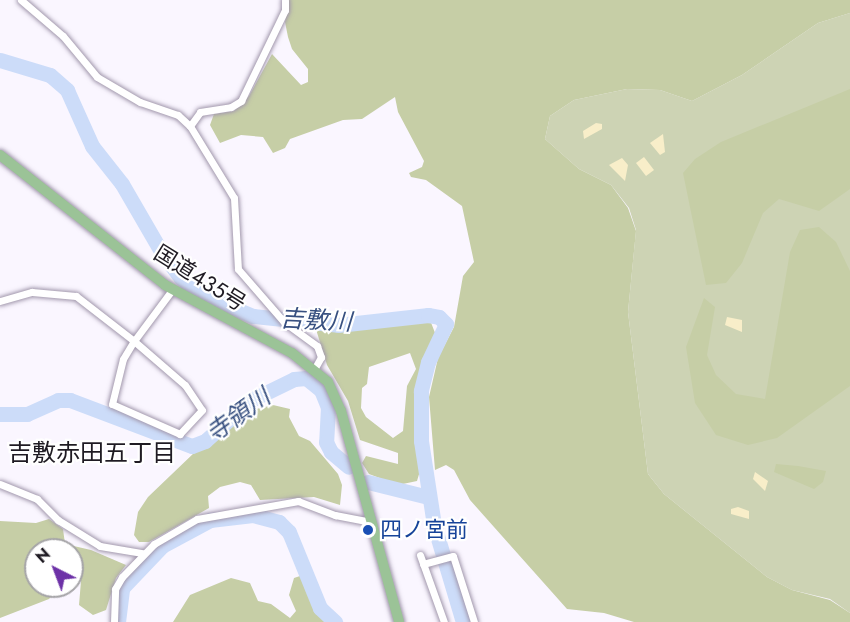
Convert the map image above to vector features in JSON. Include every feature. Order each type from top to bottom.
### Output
[{"type":"highway","name":"国道435号","points":[[0,155],[172,290],[315,368],[328,382],[341,411],[399,622]]},
{"type":"street","points":[[21,0],[63,36],[97,77],[140,102],[178,115],[190,126],[234,198],[238,269],[284,322],[317,346],[321,357],[315,368]]},
{"type":"street","points":[[190,126],[200,112],[231,107],[241,101],[285,10],[285,0]]},
{"type":"street","points":[[0,301],[32,292],[67,292],[134,341],[185,385],[201,406],[202,410],[185,432],[180,434],[112,404],[123,359],[134,341],[172,290]]},
{"type":"street","points":[[0,484],[37,499],[58,520],[100,546],[142,553]]},
{"type":"street","points":[[114,622],[116,589],[142,553],[212,513],[290,502],[371,522]]},
{"type":"street","points":[[420,555],[427,563],[444,622]]},
{"type":"street","points":[[427,563],[453,556],[474,622]]},
{"type":"green space","points":[[289,0],[850,0],[850,13],[818,23],[742,75],[692,101],[660,90],[627,89],[574,100],[550,116],[545,139],[579,169],[611,185],[628,208],[636,231],[628,312],[648,474],[664,494],[767,577],[792,590],[830,600],[850,613],[850,622],[634,622],[604,613],[567,609],[470,500],[454,470],[446,465],[435,470],[429,397],[438,358],[454,327],[463,276],[474,262],[462,206],[426,180],[411,177],[409,173],[422,167],[424,161],[398,112],[395,97],[362,119],[343,120],[290,139],[285,148],[273,153],[263,137],[241,135],[220,143],[210,125],[214,114],[234,111],[249,96],[272,54],[301,85],[308,82],[308,69],[292,49],[288,37],[285,22]]},
{"type":"green space","points":[[850,13],[850,613],[830,599],[792,590],[767,577],[664,494],[648,474],[628,312],[636,230],[629,208],[611,185],[579,169],[545,139],[550,116],[574,100],[627,89],[660,90],[692,101],[742,75],[818,23]]},
{"type":"green space","points":[[850,89],[850,189],[819,211],[779,199],[763,213],[742,263],[726,283],[706,285],[683,173],[695,159],[721,142]]},
{"type":"green space","points":[[819,227],[836,242],[850,271],[850,386],[777,438],[748,445],[716,435],[695,403],[686,347],[704,298],[715,307],[707,355],[716,375],[736,394],[765,399],[790,252],[800,230]]},
{"type":"green space","points":[[413,320],[430,320],[437,338],[421,367],[416,402],[422,464],[417,481],[398,485],[369,474],[362,463],[366,456],[398,464],[398,453],[360,440],[348,401],[327,365],[315,326],[388,327]],"holes":[[[410,353],[416,369],[407,386],[403,431],[393,438],[366,417],[361,408],[362,388],[367,384],[369,367]]]},
{"type":"green space","points":[[273,405],[290,409],[289,417],[299,436],[310,441],[338,474],[342,485],[340,505],[314,497],[260,500],[251,485],[240,482],[220,487],[208,496],[209,508],[149,542],[139,542],[134,535],[138,512],[148,497],[195,452],[256,409]]},
{"type":"green space","points":[[776,464],[826,471],[823,482],[814,489],[774,472]]},
{"type":"green space","points":[[49,519],[63,529],[64,538],[24,538],[24,598],[50,598],[0,618],[0,521],[36,523]]},
{"type":"green space","points":[[84,548],[126,565],[116,578],[106,610],[93,615],[79,605],[80,598],[84,598]]},
{"type":"green space","points":[[303,575],[317,613],[327,622],[173,622],[190,595],[231,578],[250,583],[258,601],[271,604],[290,618],[296,611],[289,595],[294,578]]},
{"type":"sand","points":[[596,123],[602,124],[602,129],[584,139],[583,131]]},
{"type":"sand","points":[[663,134],[665,152],[660,155],[650,143]]},
{"type":"sand","points":[[644,157],[654,170],[646,176],[636,163]]},
{"type":"sand","points":[[622,158],[628,165],[625,181],[609,165]]},
{"type":"sand","points":[[727,317],[742,320],[742,332],[725,325]]},
{"type":"sand","points":[[755,472],[768,481],[765,491],[753,479]]},
{"type":"sand","points":[[738,507],[749,511],[749,519],[731,514],[731,509]]},
{"type":"waterway","name":"吉敷川","points":[[0,60],[50,75],[67,90],[92,146],[122,184],[162,253],[181,278],[202,295],[253,316],[338,325],[428,315],[439,317],[446,324],[428,362],[421,391],[421,441],[434,525],[463,622]]},
{"type":"waterway","name":"寺領川","points":[[0,414],[27,414],[58,400],[70,400],[192,446],[205,441],[251,400],[294,379],[306,378],[321,390],[328,407],[326,442],[331,452],[349,467]]},
{"type":"waterway","name":"寺領川","points":[[368,482],[428,497]]},
{"type":"waterway","points":[[118,622],[122,588],[162,546],[210,520],[253,515],[279,522],[289,532],[320,608],[335,622]]},
{"type":"place","name":"四ノ宮前","points":[[368,530]]},
{"type":"district","name":"吉敷赤田五丁目","points":[[92,453]]}]
